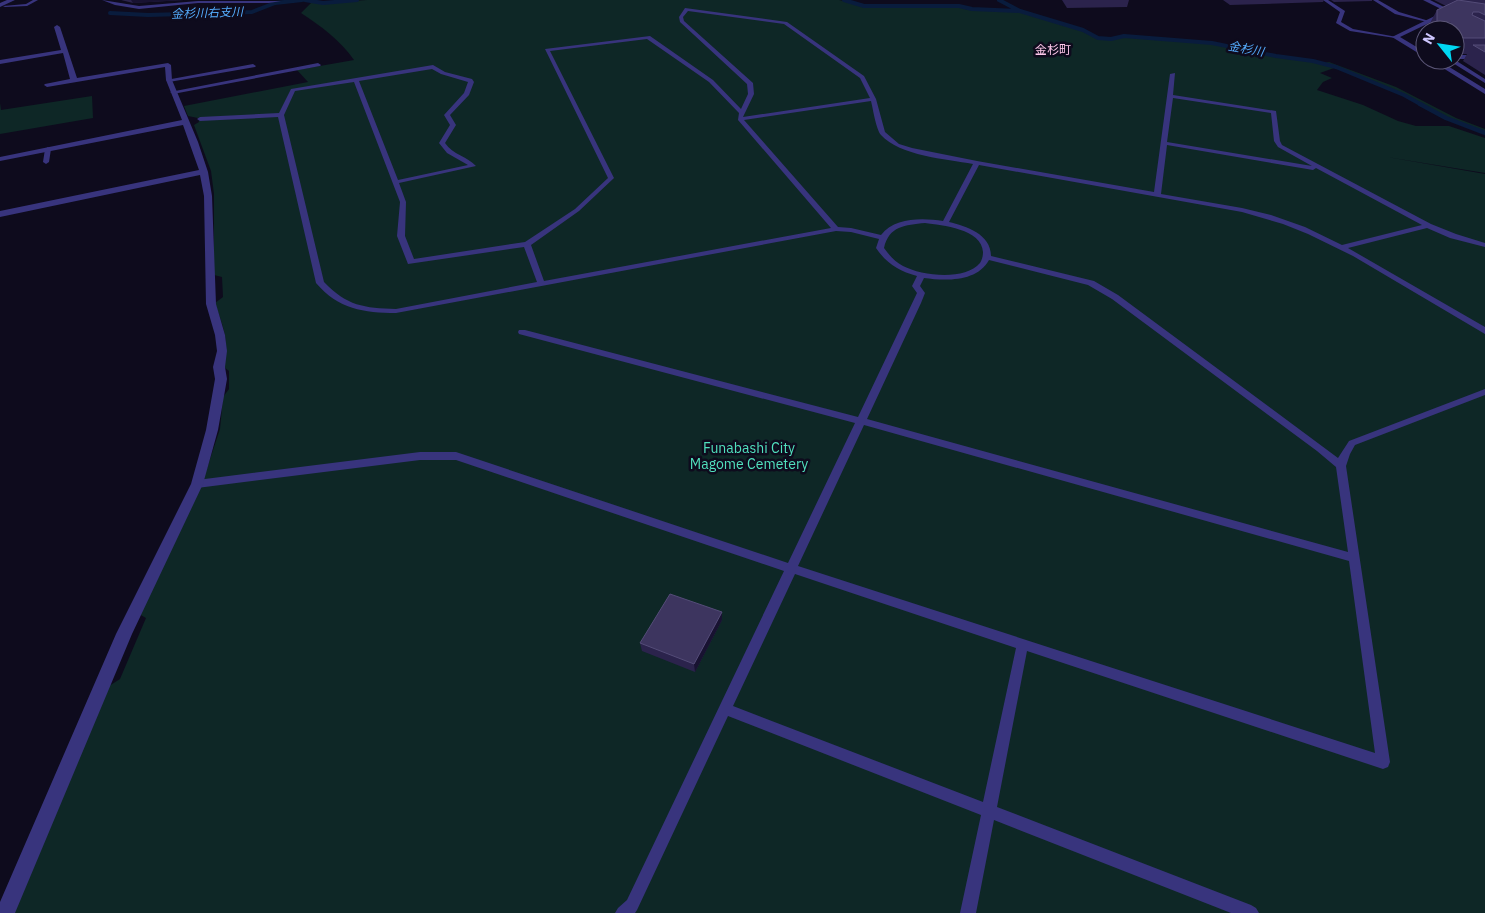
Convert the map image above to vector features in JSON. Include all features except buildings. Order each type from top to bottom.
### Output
[{"type":"street","points":[[2,6],[12,0]]},
{"type":"street","points":[[1426,0],[1449,11],[1485,17]]},
{"type":"street","points":[[1429,20],[1449,11]]},
{"type":"street","points":[[57,26],[74,80]]},
{"type":"street","points":[[1395,37],[1415,27]]},
{"type":"street","points":[[1395,37],[1415,49]]},
{"type":"street","points":[[0,62],[65,51]]},
{"type":"street","points":[[5,913],[124,634],[197,484],[212,430],[221,379],[219,367],[222,351],[220,335],[211,304],[208,196],[204,172],[171,86],[168,65],[46,85]]},
{"type":"street","points":[[1449,70],[1485,92]]},
{"type":"street","points":[[0,159],[185,122]]},
{"type":"street","points":[[0,214],[204,172]]},
{"type":"lane","points":[[2,6],[27,6],[36,0]]},
{"type":"lane","points":[[104,0],[114,5],[156,8],[201,2],[279,1]]},
{"type":"lane","points":[[1325,0],[1342,12],[1338,22],[1352,30],[1395,37]]},
{"type":"lane","points":[[1375,0],[1397,13],[1423,20]]},
{"type":"lane","points":[[740,116],[751,96],[750,83],[682,21],[681,17],[687,9],[785,23],[854,70],[862,78],[873,100],[882,133],[896,145],[911,150],[977,163],[1262,215],[1310,232],[1341,247],[1485,331]]},
{"type":"lane","points":[[356,79],[403,202],[401,236],[411,262],[527,244],[577,210],[611,178],[547,50],[648,37],[711,81],[836,229]]},
{"type":"lane","points":[[1465,57],[1485,57]]},
{"type":"lane","points":[[171,86],[318,65]]},
{"type":"lane","points":[[171,86],[254,66]]},
{"type":"lane","points":[[396,182],[473,166],[469,161],[448,152],[442,143],[453,125],[447,115],[467,94],[471,82],[467,78],[443,73],[433,67],[293,90],[281,115],[320,283],[335,299],[370,311],[396,311],[836,229],[850,230],[882,238]]},
{"type":"lane","points":[[1465,68],[1485,81]]},
{"type":"lane","points":[[1157,195],[1173,74]]},
{"type":"lane","points":[[1170,96],[1274,112],[1277,141],[1280,146],[1428,226],[1453,236],[1485,245]]},
{"type":"lane","points":[[740,116],[873,100]]},
{"type":"lane","points":[[200,119],[281,115]]},
{"type":"lane","points":[[1164,143],[1324,170]]},
{"type":"lane","points":[[46,162],[48,149]]},
{"type":"lane","points":[[945,223],[977,163]]},
{"type":"lane","points":[[925,221],[945,223],[960,227],[977,237],[987,249],[987,257],[982,266],[957,276],[922,275],[902,269],[888,259],[880,248],[882,238],[891,229],[906,223],[925,221]]},
{"type":"lane","points":[[1341,247],[1428,226]]},
{"type":"lane","points":[[527,244],[541,284]]},
{"type":"lane","points":[[987,257],[1063,274],[1090,283],[1107,292],[1321,449],[1341,466]]},
{"type":"lane","points":[[623,913],[632,905],[920,296],[921,293],[916,286],[922,275]]},
{"type":"lane","points":[[522,332],[861,421],[1354,558]]},
{"type":"lane","points":[[197,484],[420,456],[456,456],[1384,762],[1341,466],[1345,453],[1352,443],[1485,392]]},
{"type":"lane","points":[[968,913],[1023,643]]},
{"type":"lane","points":[[725,709],[1252,913]]},
{"type":"green space","name":"Funabashi City Magome Cemetery","points":[[367,0],[839,0],[861,7],[958,7],[969,10],[1023,12],[1067,25],[1104,40],[1124,36],[1212,44],[1272,56],[1312,61],[1334,68],[1320,73],[1332,78],[1323,82],[1317,90],[1363,105],[1398,121],[1416,126],[1449,126],[1485,138],[1485,173],[1387,157],[1485,174],[1485,913],[13,913],[106,688],[120,679],[146,618],[139,614],[205,474],[220,429],[223,397],[229,389],[229,371],[224,367],[226,358],[225,334],[215,303],[223,297],[222,277],[214,275],[214,194],[211,171],[194,125],[199,122],[198,118],[188,116],[184,106],[308,82],[297,70],[354,60],[330,34],[301,13],[312,2]]},
{"type":"green space","points":[[1329,62],[1396,87],[1456,118],[1485,129],[1485,133],[1447,118],[1407,95],[1323,63]]},
{"type":"green space","points":[[92,96],[93,118],[0,134],[0,103],[1,110]]},
{"type":"waterway","name":"金杉川右支川","points":[[110,13],[148,15],[252,12],[275,3],[302,0]]},
{"type":"waterway","name":"金杉川右支川","points":[[305,0],[323,3],[357,0]]},
{"type":"waterway","name":"金杉川右支川","points":[[844,0],[864,6],[959,6],[972,9],[1020,11]]},
{"type":"waterway","name":"金杉川","points":[[999,0],[1020,11]]},
{"type":"waterway","name":"金杉川","points":[[1020,11],[1083,30],[1098,38],[1111,39],[1124,36],[1212,43],[1276,56],[1313,61],[1336,67],[1404,95],[1422,105]]},
{"type":"waterway","name":"金杉川","points":[[1420,104],[1446,118],[1485,133]]},
{"type":"district","name":"金杉町","points":[[1053,50]]}]
